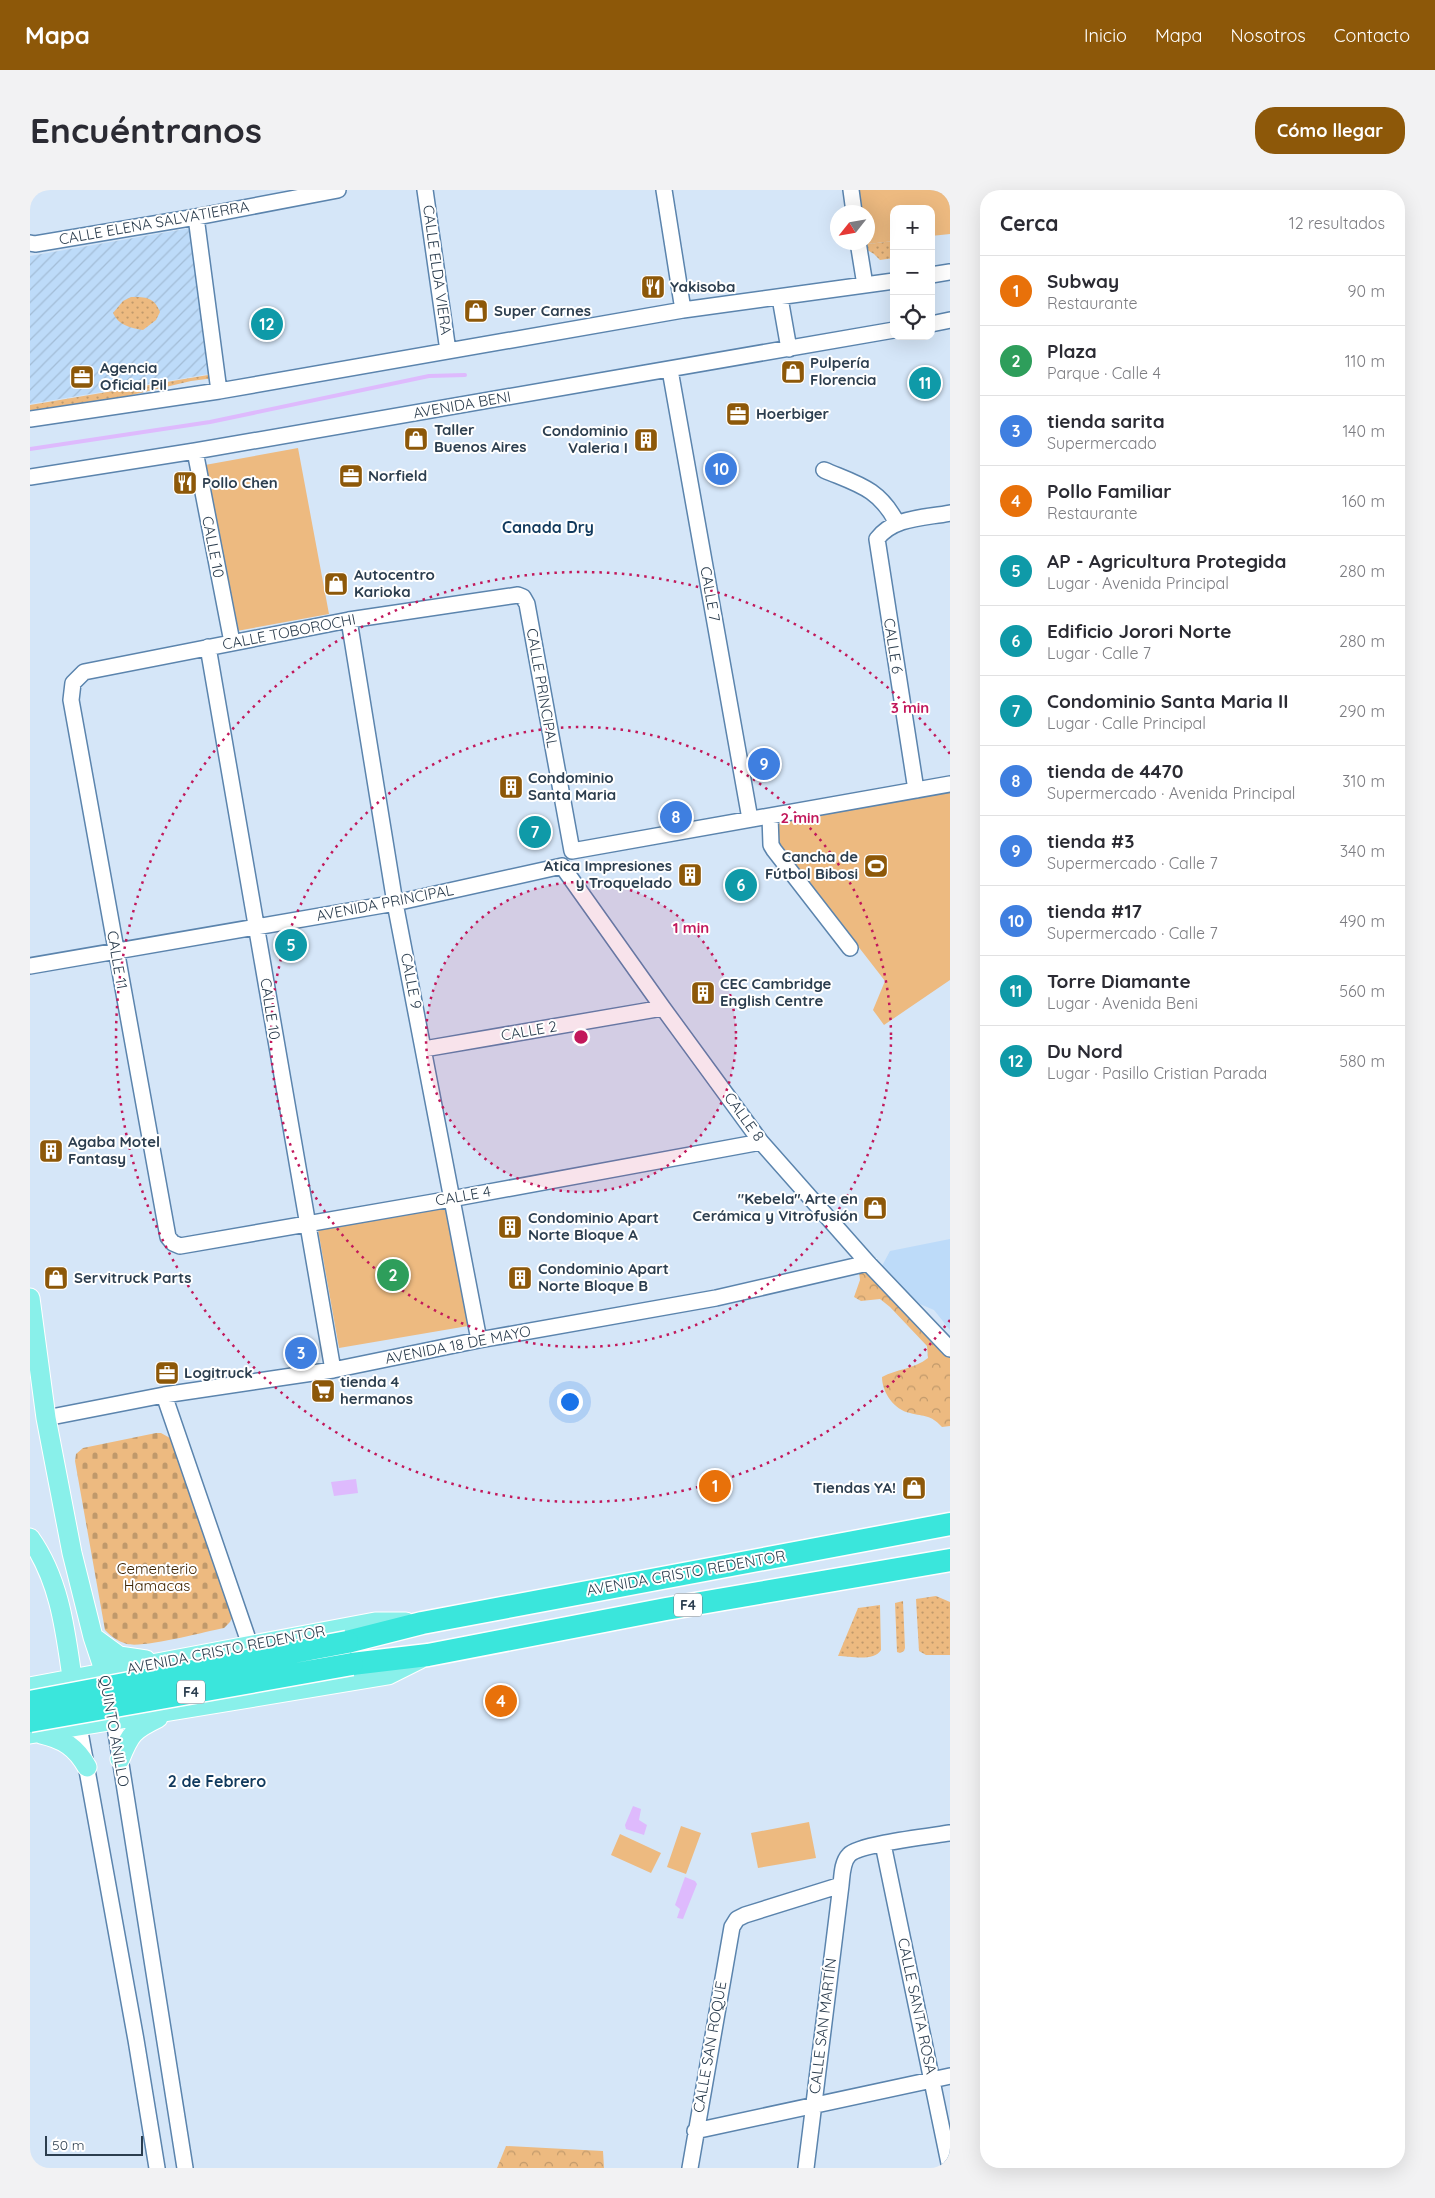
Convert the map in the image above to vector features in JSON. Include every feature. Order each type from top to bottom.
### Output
[{"type":"highway","name":"AVENIDA CRISTO REDENTOR","points":[[30,1702],[348,1642],[422,1623],[950,1524]]},
{"type":"highway","name":"F4","points":[[32,1729],[352,1664],[428,1655],[666,1609],[950,1560]]},
{"type":"main road","name":"QUINTO ANILLO","points":[[30,1298],[46,1418],[72,1553],[93,1638],[105,1673],[114,1720]]},
{"type":"main road","points":[[30,1538],[39,1550],[55,1586],[62,1612],[80,1726]]},
{"type":"main road","name":"AVENIDA CRISTO REDENTOR","points":[[30,1687],[374,1622],[422,1623]]},
{"type":"main road","points":[[93,1638],[120,1656],[134,1659],[170,1661]]},
{"type":"main road","points":[[32,1729],[80,1726],[388,1675],[428,1655]]},
{"type":"main road","points":[[170,1661],[141,1676],[135,1684],[134,1693],[139,1701],[147,1706],[180,1710]]},
{"type":"main road","points":[[30,1687],[48,1690],[64,1696],[68,1705],[67,1714],[56,1724],[32,1729]]},
{"type":"main road","points":[[120,1759],[129,1737],[134,1732],[180,1710]]},
{"type":"main road","points":[[32,1729],[60,1739],[72,1746],[87,1767]]},
{"type":"street","name":"CALLE ELENA SALVATIERRA","points":[[30,243],[35,244],[196,217],[338,190]]},
{"type":"street","name":"CALLE ELDA VIERA","points":[[425,190],[448,351]]},
{"type":"street","points":[[664,190],[684,310]]},
{"type":"street","points":[[851,190],[853,205]]},
{"type":"street","points":[[196,217],[219,391]]},
{"type":"street","points":[[859,250],[865,285]]},
{"type":"street","points":[[935,274],[950,272]]},
{"type":"street","points":[[30,419],[117,408],[219,391],[684,310],[890,282]]},
{"type":"street","points":[[780,298],[789,349]]},
{"type":"street","points":[[935,323],[950,320]]},
{"type":"street","name":"AVENIDA BENI","points":[[30,477],[195,451],[890,331]]},
{"type":"street","name":"CALLE 7","points":[[670,370],[750,819]]},
{"type":"street","points":[[30,425],[76,419],[117,408]]},
{"type":"street","name":"CALLE 10","points":[[195,451],[232,642]]},
{"type":"street","points":[[824,470],[876,494],[891,511],[897,522],[950,513]]},
{"type":"street","name":"CALLE 6","points":[[897,522],[882,533],[877,539],[877,545],[916,790]]},
{"type":"street","name":"CALLE PRINCIPAL","points":[[510,595],[518,594],[523,597],[527,604],[572,852]]},
{"type":"street","name":"CALLE TOBOROCHI","points":[[73,683],[84,672],[232,642],[349,620],[510,595]]},
{"type":"street","name":"CALLE 9","points":[[349,620],[395,903],[479,1340]]},
{"type":"street","name":"CALLE 10","points":[[208,647],[306,1223],[333,1370]]},
{"type":"street","name":"CALLE 11","points":[[73,683],[71,700],[168,1237]]},
{"type":"street","points":[[562,866],[572,852],[950,784]]},
{"type":"street","points":[[770,816],[771,845],[774,850],[850,948]]},
{"type":"street","name":"AVENIDA PRINCIPAL","points":[[30,966],[395,903],[562,866]]},
{"type":"street","name":"CALLE 8","points":[[562,866],[662,1008],[761,1142],[868,1263],[950,1349]]},
{"type":"street","name":"CALLE 2","points":[[424,1049],[662,1008]]},
{"type":"street","name":"CALLE 4","points":[[168,1237],[173,1243],[180,1246],[761,1142]]},
{"type":"street","name":"AVENIDA 18 DE MAYO","points":[[46,1418],[164,1395],[333,1370],[479,1340],[716,1298],[868,1263]]},
{"type":"street","points":[[164,1395],[250,1645]]},
{"type":"street","name":"QUINTO ANILLO","points":[[114,1720],[185,2168]]},
{"type":"street","points":[[80,1726],[157,2168]]},
{"type":"street","points":[[883,1844],[950,1833]]},
{"type":"street","name":"CALLE SAN MARTÍN","points":[[806,2168],[840,1884],[845,1863],[850,1853],[883,1844]]},
{"type":"street","name":"CALLE SANTA ROSA","points":[[883,1844],[950,2168]]},
{"type":"street","name":"CALLE SAN ROQUE","points":[[690,2168],[732,1927],[737,1919],[745,1915],[840,1884]]},
{"type":"street","points":[[695,2131],[950,2076]]},
{"type":"shaded area","points":[[191,228],[209,374],[30,404],[30,256]]},
{"type":"shaded area","points":[[950,1239],[950,1330],[934,1310],[915,1302],[882,1266],[890,1251]]},
{"type":"shaded area","points":[[356,1479],[358,1493],[334,1496],[331,1482]]},
{"type":"shaded area","points":[[633,1806],[641,1809],[639,1820],[647,1825],[644,1835],[626,1829],[625,1825]]},
{"type":"shaded area","points":[[685,1877],[695,1881],[697,1884],[683,1919],[677,1918],[680,1909],[675,1905]]},
{"type":"green space","points":[[859,190],[950,190],[950,234],[935,236],[935,205],[890,205],[890,241],[875,243],[875,205],[860,205]]},
{"type":"green space","points":[[890,241],[890,259],[880,260],[867,250],[875,250],[875,243]]},
{"type":"green space","points":[[131,297],[149,299],[155,303],[160,312],[156,320],[143,330],[122,323],[113,313],[123,301]]},
{"type":"green space","points":[[214,374],[214,378],[30,414],[30,405]]},
{"type":"green space","points":[[298,448],[329,614],[237,631],[205,465]]},
{"type":"green space","points":[[950,792],[950,980],[884,1025],[873,1010],[885,981],[781,847],[776,832],[779,823],[788,819]]},
{"type":"green space","points":[[439,1203],[450,1216],[468,1326],[339,1348],[317,1224]]},
{"type":"green space","points":[[863,1270],[873,1272],[950,1356],[950,1426],[942,1427],[931,1418],[904,1411],[890,1400],[884,1389],[882,1377],[923,1362],[928,1358],[927,1346],[880,1299],[861,1301],[854,1297],[860,1280],[859,1272]]},
{"type":"green space","name":"Cementerio Hamacas","points":[[161,1433],[170,1438],[234,1614],[224,1628],[160,1642],[135,1645],[120,1642],[105,1630],[75,1461],[76,1454],[83,1448]]},
{"type":"green space","points":[[936,1596],[950,1602],[950,1655],[926,1655],[919,1651],[916,1599]]},
{"type":"green space","points":[[903,1601],[905,1648],[900,1653],[897,1652],[895,1603]]},
{"type":"green space","points":[[880,1605],[881,1650],[878,1654],[867,1657],[838,1656],[858,1608]]},
{"type":"green space","points":[[809,1822],[816,1858],[758,1868],[751,1833]]},
{"type":"green space","points":[[681,1826],[701,1833],[686,1874],[667,1867]]},
{"type":"green space","points":[[620,1834],[661,1853],[651,1873],[611,1855]]},
{"type":"green space","points":[[506,2146],[603,2151],[604,2168],[497,2168]]},
{"type":"waterway","points":[[30,449],[210,422],[429,376],[465,375]]},
{"type":"place","name":"Yakisoba","points":[[653,287]]},
{"type":"place","name":"Super Carnes","points":[[476,311]]},
{"type":"place","name":"Du Nord","points":[[267,324]]},
{"type":"place","name":"Pulpería Florencia","points":[[793,372]]},
{"type":"place","name":"Agencia Oficial Pil","points":[[82,377]]},
{"type":"place","name":"Torre Diamante","points":[[925,383]]},
{"type":"place","name":"Hoerbiger","points":[[738,414]]},
{"type":"place","name":"Taller Buenos Aires","points":[[416,439]]},
{"type":"place","name":"Condominio Valeria I","points":[[646,440]]},
{"type":"place","name":"tienda #17","points":[[721,469]]},
{"type":"place","name":"Norfield","points":[[351,476]]},
{"type":"place","name":"Pollo Chen","points":[[185,483]]},
{"type":"place","name":"Autocentro Karioka","points":[[336,584]]},
{"type":"place","name":"tienda #3","points":[[764,764]]},
{"type":"place","name":"Condominio Santa Maria","points":[[511,787]]},
{"type":"place","name":"tienda de 4470","points":[[676,817]]},
{"type":"place","name":"Condominio Santa Maria II","points":[[535,832]]},
{"type":"place","name":"Cancha de Fútbol Bibosi","points":[[876,866]]},
{"type":"place","name":"Atica Impresiones y Troquelado","points":[[690,875]]},
{"type":"place","name":"Edificio Jorori Norte","points":[[741,885]]},
{"type":"place","name":"AP - Agricultura Protegida","points":[[291,945]]},
{"type":"place","name":"CEC Cambridge English Centre","points":[[703,993]]},
{"type":"place","name":"Agaba Motel Fantasy","points":[[51,1151]]},
{"type":"place","name":"\"Kebela\" Arte en Cerámica y Vitrofusión","points":[[875,1208]]},
{"type":"place","name":"Condominio Apart Norte Bloque A","points":[[510,1227]]},
{"type":"place","name":"Plaza","points":[[393,1275]]},
{"type":"place","name":"Servitruck Parts","points":[[56,1278]]},
{"type":"place","name":"Condominio Apart Norte Bloque B","points":[[520,1278]]},
{"type":"place","name":"tienda sarita","points":[[301,1353]]},
{"type":"place","name":"Logitruck","points":[[167,1373]]},
{"type":"place","name":"tienda 4 hermanos","points":[[323,1391]]},
{"type":"place","name":"Subway","points":[[715,1486]]},
{"type":"place","name":"Tiendas YA!","points":[[914,1488]]},
{"type":"place","name":"Pollo Familiar","points":[[501,1701]]},
{"type":"district","name":"Canada Dry","points":[[548,527]]},
{"type":"district","name":"2 de Febrero","points":[[217,1781]]}]
